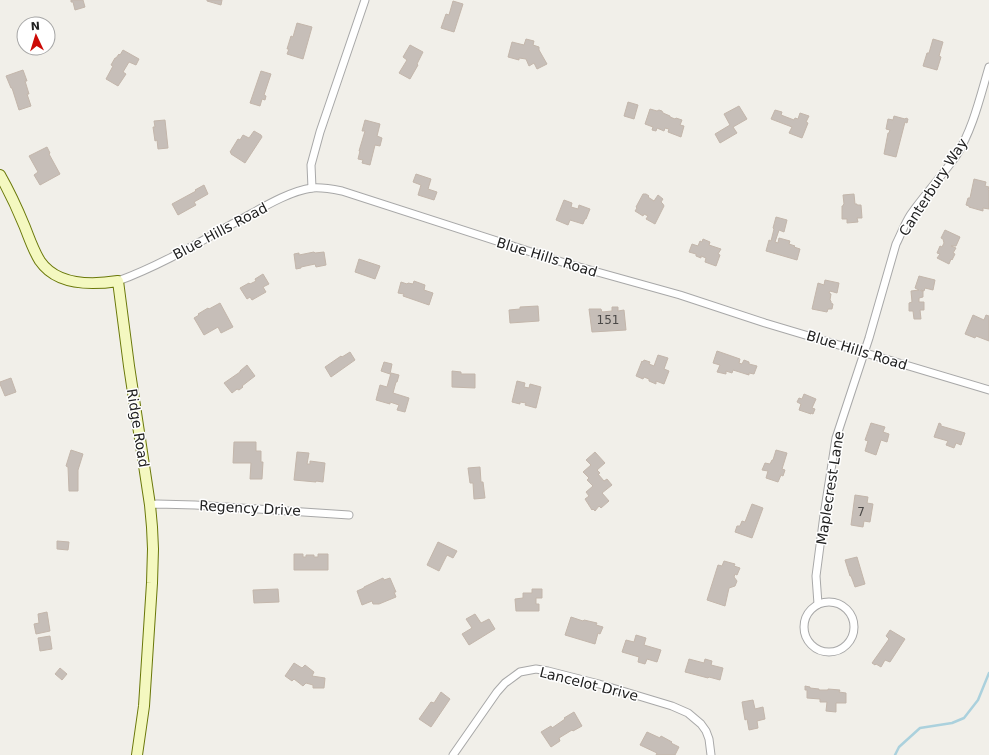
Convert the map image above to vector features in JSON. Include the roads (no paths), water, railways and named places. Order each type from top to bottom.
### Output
[{"type":"street","points":[[312,188],[311,165],[320,132],[365,0]]},
{"type":"street","name":"Canterbury Way","points":[[864,352],[896,244],[911,214],[962,145],[975,116],[989,68]]},
{"type":"street","points":[[0,175],[18,211],[34,249],[48,270],[66,280],[72,281],[98,283],[118,281]]},
{"type":"street","name":"Blue Hills Road","points":[[118,281],[131,277],[179,253],[271,203],[296,192],[312,188],[330,189],[342,191],[566,263],[680,295],[765,323],[989,390]]},
{"type":"street","name":"Ridge Road","points":[[118,281],[150,505],[152,534],[152,583],[144,706],[137,755]]},
{"type":"street","name":"Maplecrest Lane","points":[[818,604],[816,576],[836,438],[864,352]]},
{"type":"street","name":"Regency Drive","points":[[150,505],[195,505],[349,515]]},
{"type":"street","points":[[834,602],[848,611],[852,618],[854,626],[852,634],[849,642],[843,648],[827,652],[819,650],[807,639],[804,631],[806,615],[818,604],[834,602]]},
{"type":"street","name":"Lancelot Drive","points":[[453,755],[496,692],[520,672],[536,669],[598,684],[672,706],[688,714],[701,724],[709,739],[711,755]]},
{"type":"waterway","points":[[895,755],[899,747],[920,728],[952,723],[964,718],[978,700],[989,673]]}]
